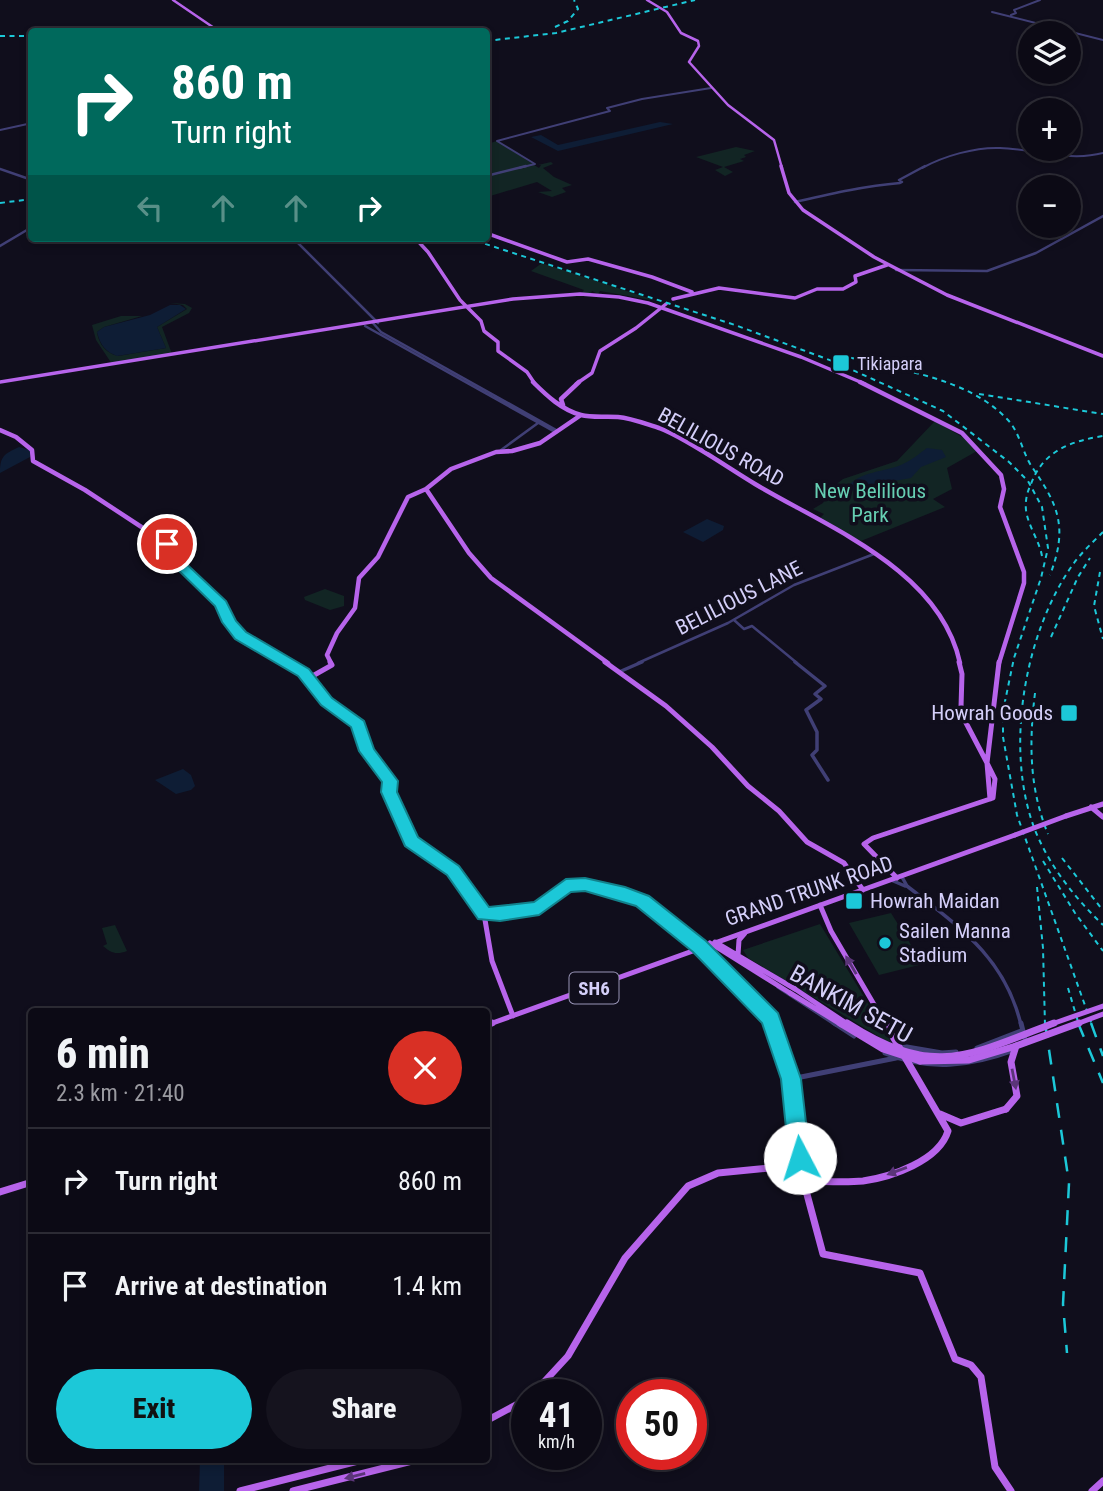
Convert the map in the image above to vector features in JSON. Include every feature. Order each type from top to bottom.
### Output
[{"type":"main road","points":[[173,0],[214,28]]},
{"type":"main road","points":[[647,0],[667,12],[681,33],[698,41],[699,46],[690,62],[743,121],[774,141],[779,167],[795,202],[814,218],[896,271],[947,297],[1103,356]]},
{"type":"main road","points":[[490,234],[567,262],[588,259],[652,277],[692,293]]},
{"type":"main road","name":"BELILIOUS ROAD","points":[[418,242],[481,321],[484,331],[498,342],[498,351],[527,372],[528,378],[541,392],[581,415],[622,417],[662,429],[818,521],[863,544],[909,579],[931,601],[948,627],[956,646],[962,674],[961,706],[964,719],[987,764]]},
{"type":"main road","points":[[673,299],[719,288],[795,298],[817,289],[843,289],[856,282],[855,276],[887,265]]},
{"type":"main road","points":[[0,384],[520,298],[570,293],[619,297],[662,306],[802,357],[886,393],[962,433],[1001,475],[1004,489],[1000,507],[1024,572],[1024,583],[996,672],[990,755],[987,764],[992,768],[996,789],[990,799],[866,841],[865,847],[897,878]]},
{"type":"main road","points":[[563,405],[561,399],[564,393],[592,373],[600,351],[636,328],[662,306]]},
{"type":"main road","points":[[351,327],[375,323]]},
{"type":"main road","points":[[309,678],[332,665],[327,655],[337,633],[355,608],[359,578],[378,557],[408,496],[426,489],[451,469],[499,452],[527,447],[557,432],[581,415]]},
{"type":"main road","points":[[0,430],[16,437],[32,450],[33,461],[85,490],[172,547],[172,557],[221,604],[229,622],[240,636],[309,678],[327,702],[358,725],[367,751],[390,781],[389,792],[411,841],[453,870],[484,914],[492,961],[513,1017]]},
{"type":"main road","points":[[426,489],[461,542],[491,578],[663,703],[712,747],[748,786],[779,811],[807,842],[844,863],[863,890]]},
{"type":"main road","name":"GRAND TRUNK ROAD","points":[[490,1024],[1103,804]]},
{"type":"main road","points":[[1091,807],[1103,817]]},
{"type":"main road","points":[[790,1166],[802,1177],[880,1177],[915,1164],[941,1147],[948,1137],[937,1112],[831,931],[820,905]]},
{"type":"main road","points":[[738,955],[739,940],[745,932]]},
{"type":"main road","name":"BANKIM SETU","points":[[713,942],[738,955],[883,1049],[920,1061],[940,1064],[977,1060],[1103,1014]]},
{"type":"main road","name":"BANKIM SETU","points":[[713,942],[777,986],[792,991],[887,1044],[924,1056],[966,1055],[1103,1006]]},
{"type":"main road","points":[[699,947],[771,1019],[791,1079],[800,1158],[807,1166],[802,1177],[822,1247],[920,1273],[955,1359],[971,1365],[981,1377],[995,1467],[1011,1491]]},
{"type":"main road","points":[[948,1132],[961,1123],[1006,1109],[1017,1096],[1011,1062],[1016,1046]]},
{"type":"main road","points":[[937,1112],[961,1123]]},
{"type":"main road","points":[[790,1166],[792,1159],[800,1158]]},
{"type":"main road","points":[[547,1379],[568,1356],[625,1258],[681,1191],[718,1172],[790,1166]]},
{"type":"main road","points":[[0,1192],[28,1183]]},
{"type":"main road","points":[[490,1419],[511,1408]]},
{"type":"main road","points":[[240,1491],[350,1463]]},
{"type":"main road","points":[[293,1491],[404,1463]]},
{"type":"main road","points":[[1092,1491],[1103,1480]]},
{"type":"street","points":[[1009,16],[1016,13],[1014,10],[1040,0]]},
{"type":"street","points":[[992,12],[1103,40]]},
{"type":"street","points":[[490,175],[534,164],[497,141],[610,111],[607,108],[642,99],[711,88]]},
{"type":"street","points":[[0,130],[28,124]]},
{"type":"street","points":[[795,202],[841,191],[849,192],[866,186],[900,183],[902,182],[899,180],[940,158],[998,148],[1084,158],[1103,153]]},
{"type":"street","points":[[0,169],[28,179]]},
{"type":"street","points":[[896,271],[987,271],[1036,253],[1103,216]]},
{"type":"street","points":[[0,246],[28,229]]},
{"type":"street","points":[[297,242],[381,332],[557,432]]},
{"type":"street","points":[[365,326],[557,432]]},
{"type":"street","points":[[499,452],[538,423]]},
{"type":"street","name":"BELILIOUS LANE","points":[[619,672],[734,620],[794,585],[874,554]]},
{"type":"street","points":[[734,620],[744,629],[752,626],[825,687],[815,694],[821,699],[806,710],[817,732],[817,750],[812,755],[828,780]]},
{"type":"street","points":[[897,878],[907,886]]},
{"type":"street","points":[[777,986],[811,1009],[896,1058],[908,1062],[956,1065],[993,1058],[1026,1044],[1012,994],[984,949],[897,878]]},
{"type":"street","points":[[484,914],[500,915],[539,908],[566,885],[585,885],[643,901],[699,947]]},
{"type":"street","points":[[896,1058],[898,1046],[942,1053],[967,1051],[1021,1031]]},
{"type":"street","points":[[791,1079],[896,1058]]},
{"type":"green space","points":[[497,141],[533,164],[528,167],[534,165],[539,168],[541,165],[538,165],[551,162],[553,164],[543,168],[554,177],[572,185],[562,188],[566,192],[552,197],[538,192],[552,191],[537,182],[490,196],[490,143]]},
{"type":"green space","points":[[736,147],[755,151],[740,159],[744,161],[724,167],[733,172],[725,176],[715,170],[723,167],[696,157]]},
{"type":"green space","points":[[542,263],[657,301],[600,291],[598,294],[592,291],[582,293],[584,290],[531,271]]},
{"type":"green space","points":[[170,303],[185,304],[192,308],[189,313],[162,327],[172,354],[112,364],[96,340],[92,325],[121,316],[142,316],[104,327],[97,332],[99,341],[110,353],[118,356],[166,348],[157,327],[187,309],[183,305]]},
{"type":"green space","name":"New Belilious Park","points":[[935,421],[969,441],[977,451],[947,468],[952,489],[933,499],[945,507],[861,541],[818,520],[824,514],[813,509],[823,503],[829,490],[843,479],[897,461]]},
{"type":"green space","points":[[325,589],[344,596],[344,606],[330,610],[305,600],[304,597]]},
{"type":"green space","points":[[891,913],[923,964],[879,975],[849,923]]},
{"type":"green space","points":[[820,924],[893,1045],[748,958],[743,950]]},
{"type":"green space","points":[[115,925],[127,951],[114,953],[103,946],[107,944],[102,928]]},
{"type":"water","points":[[660,122],[673,124],[558,151],[531,137],[541,135],[558,145]]},
{"type":"water","points":[[170,305],[180,305],[186,309],[157,327],[166,348],[117,356],[102,344],[97,332],[104,327],[150,315]]},
{"type":"water","points":[[19,447],[30,450],[30,457],[0,473],[4,456]]},
{"type":"water","points":[[927,448],[942,450],[946,457],[921,467],[911,478],[882,483],[859,493],[847,488],[858,478],[903,464]]},
{"type":"water","points":[[707,519],[724,526],[723,530],[703,542],[683,532]]},
{"type":"water","points":[[183,769],[191,775],[195,786],[191,790],[176,794],[155,780]]},
{"type":"water","points":[[200,1463],[224,1465],[224,1491],[199,1491]]},
{"type":"railway","points":[[555,27],[568,21],[578,9],[574,0]]},
{"type":"railway","points":[[490,41],[556,33],[695,0]]},
{"type":"railway","points":[[0,36],[28,36]]},
{"type":"railway","points":[[0,203],[28,200]]},
{"type":"railway","points":[[479,242],[735,325],[835,362],[943,411],[1009,462],[1030,485]]},
{"type":"railway","points":[[840,355],[929,376],[971,393],[1007,419],[1036,473]]},
{"type":"railway","points":[[979,394],[1103,414]]},
{"type":"railway","points":[[1036,473],[1051,456],[1069,445],[1103,436]]},
{"type":"railway","points":[[1030,485],[1036,473]]},
{"type":"railway","points":[[1036,473],[1049,494],[1058,518],[1059,544],[1050,575]]},
{"type":"railway","points":[[1030,485],[1042,507],[1048,548],[1041,578],[1014,658],[1003,711],[1003,737],[1017,815],[1092,1025]]},
{"type":"railway","points":[[1030,485],[1027,493],[1027,516],[1042,556]]},
{"type":"railway","points":[[1103,532],[1074,563],[1042,623],[1024,692],[1021,729],[1021,764],[1026,798],[1035,830],[1064,881],[1103,925]]},
{"type":"railway","points":[[1051,637],[1078,577],[1090,558]]},
{"type":"railway","points":[[1100,572],[1094,606],[1103,639]]},
{"type":"railway","points":[[1035,693],[1032,765],[1037,799],[1048,834]]},
{"type":"railway","points":[[1062,858],[1101,908]]},
{"type":"railway","points":[[1043,861],[1075,913],[1103,951]]},
{"type":"railway","points":[[1037,887],[1043,948],[1045,1025]]},
{"type":"railway","points":[[1068,988],[1079,1025]]},
{"type":"railway","points":[[1045,1023],[1069,1183],[1063,1304],[1067,1353]]},
{"type":"railway","points":[[1078,1023],[1103,1083]]},
{"type":"railway","points":[[1091,1023],[1103,1056]]},
{"type":"place","name":"Tikiapara","points":[[841,363]]},
{"type":"place","name":"Howrah Goods","points":[[1069,713]]},
{"type":"place","name":"Howrah Maidan","points":[[854,901]]},
{"type":"place","name":"Sailen Manna Stadium","points":[[885,943]]},
{"type":"route","points":[[167,544],[172,547],[172,557],[221,604],[229,622],[240,636],[303,672],[327,702],[358,725],[367,751],[390,781],[389,792],[400,822],[411,841],[453,870],[484,914],[500,915],[539,908],[566,885],[585,885],[625,894],[643,901],[662,914],[765,1011],[771,1019],[795,1095],[800,1158]]}]
